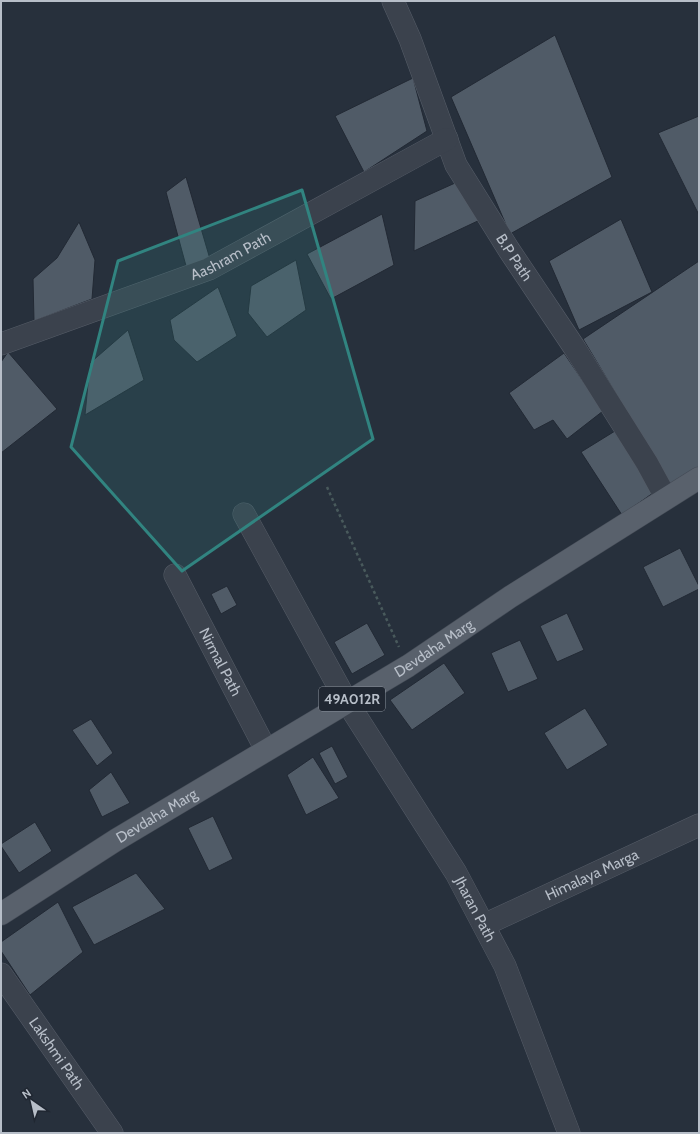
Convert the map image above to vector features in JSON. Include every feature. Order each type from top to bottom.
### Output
[{"type":"main road","name":"Devdaha Marg","points":[[1,914],[116,840],[408,666],[510,597],[699,478]]},
{"type":"street","name":"B.P Path","points":[[393,1],[410,39],[456,165],[509,250],[580,357],[647,463],[666,498]]},
{"type":"street","name":"Aashram Path","points":[[1,344],[209,270],[447,139]]},
{"type":"street","name":"Jharan Path","points":[[244,514],[347,702],[456,873],[484,925],[505,966],[568,1133]]},
{"type":"street","name":"Nirmal Path","points":[[175,575],[266,750]]},
{"type":"street","name":"Himalaya Marga","points":[[484,925],[699,825]]},
{"type":"street","name":"Lakshmi Path","points":[[1,974],[112,1133]]},
{"type":"path","points":[[327,487],[408,666]]},
{"type":"highlighted area","points":[[302,190],[373,439],[182,571],[71,447],[118,261]]},
{"type":"building","points":[[555,35],[612,177],[510,234],[451,97]]},
{"type":"building","points":[[413,78],[427,131],[364,172],[335,116]]},
{"type":"building","points":[[699,116],[699,215],[658,133]]},
{"type":"building","points":[[186,177],[210,259],[189,277],[166,192]]},
{"type":"building","points":[[464,179],[482,219],[414,251],[415,201]]},
{"type":"building","points":[[382,214],[394,265],[331,299],[307,254]]},
{"type":"building","points":[[621,219],[652,292],[579,330],[549,261]]},
{"type":"building","points":[[79,222],[95,260],[92,299],[34,321],[33,279],[57,258]]},
{"type":"building","points":[[296,260],[306,310],[267,337],[248,313],[251,286]]},
{"type":"building","points":[[699,261],[699,467],[671,485],[583,339]]},
{"type":"building","points":[[218,287],[237,336],[197,362],[174,340],[170,320]]},
{"type":"building","points":[[128,330],[144,380],[85,415],[90,363]]},
{"type":"building","points":[[8,352],[57,409],[1,453],[1,362]]},
{"type":"building","points":[[564,353],[603,411],[567,439],[553,420],[534,430],[509,393]]},
{"type":"building","points":[[615,431],[653,493],[622,515],[581,452]]},
{"type":"building","points":[[680,548],[699,586],[699,589],[663,607],[643,567]]},
{"type":"building","points":[[227,586],[237,605],[221,614],[211,594]]},
{"type":"building","points":[[567,613],[584,650],[557,662],[540,626]]},
{"type":"building","points":[[367,623],[385,655],[352,674],[334,642]]},
{"type":"building","points":[[520,640],[538,679],[508,692],[491,653]]},
{"type":"building","points":[[444,663],[465,693],[412,730],[390,700]]},
{"type":"building","points":[[585,708],[608,745],[567,770],[544,733]]},
{"type":"building","points":[[91,719],[113,753],[97,766],[72,730]]},
{"type":"building","points":[[332,746],[348,777],[335,784],[319,753]]},
{"type":"building","points":[[313,757],[339,798],[306,815],[287,775]]},
{"type":"building","points":[[111,772],[130,803],[102,817],[89,790]]},
{"type":"building","points":[[213,816],[233,859],[209,871],[188,828]]},
{"type":"building","points":[[35,822],[52,851],[19,873],[1,844]]},
{"type":"building","points":[[136,873],[165,909],[94,945],[72,907]]},
{"type":"building","points":[[58,902],[83,952],[30,995],[1,951],[1,942]]}]
